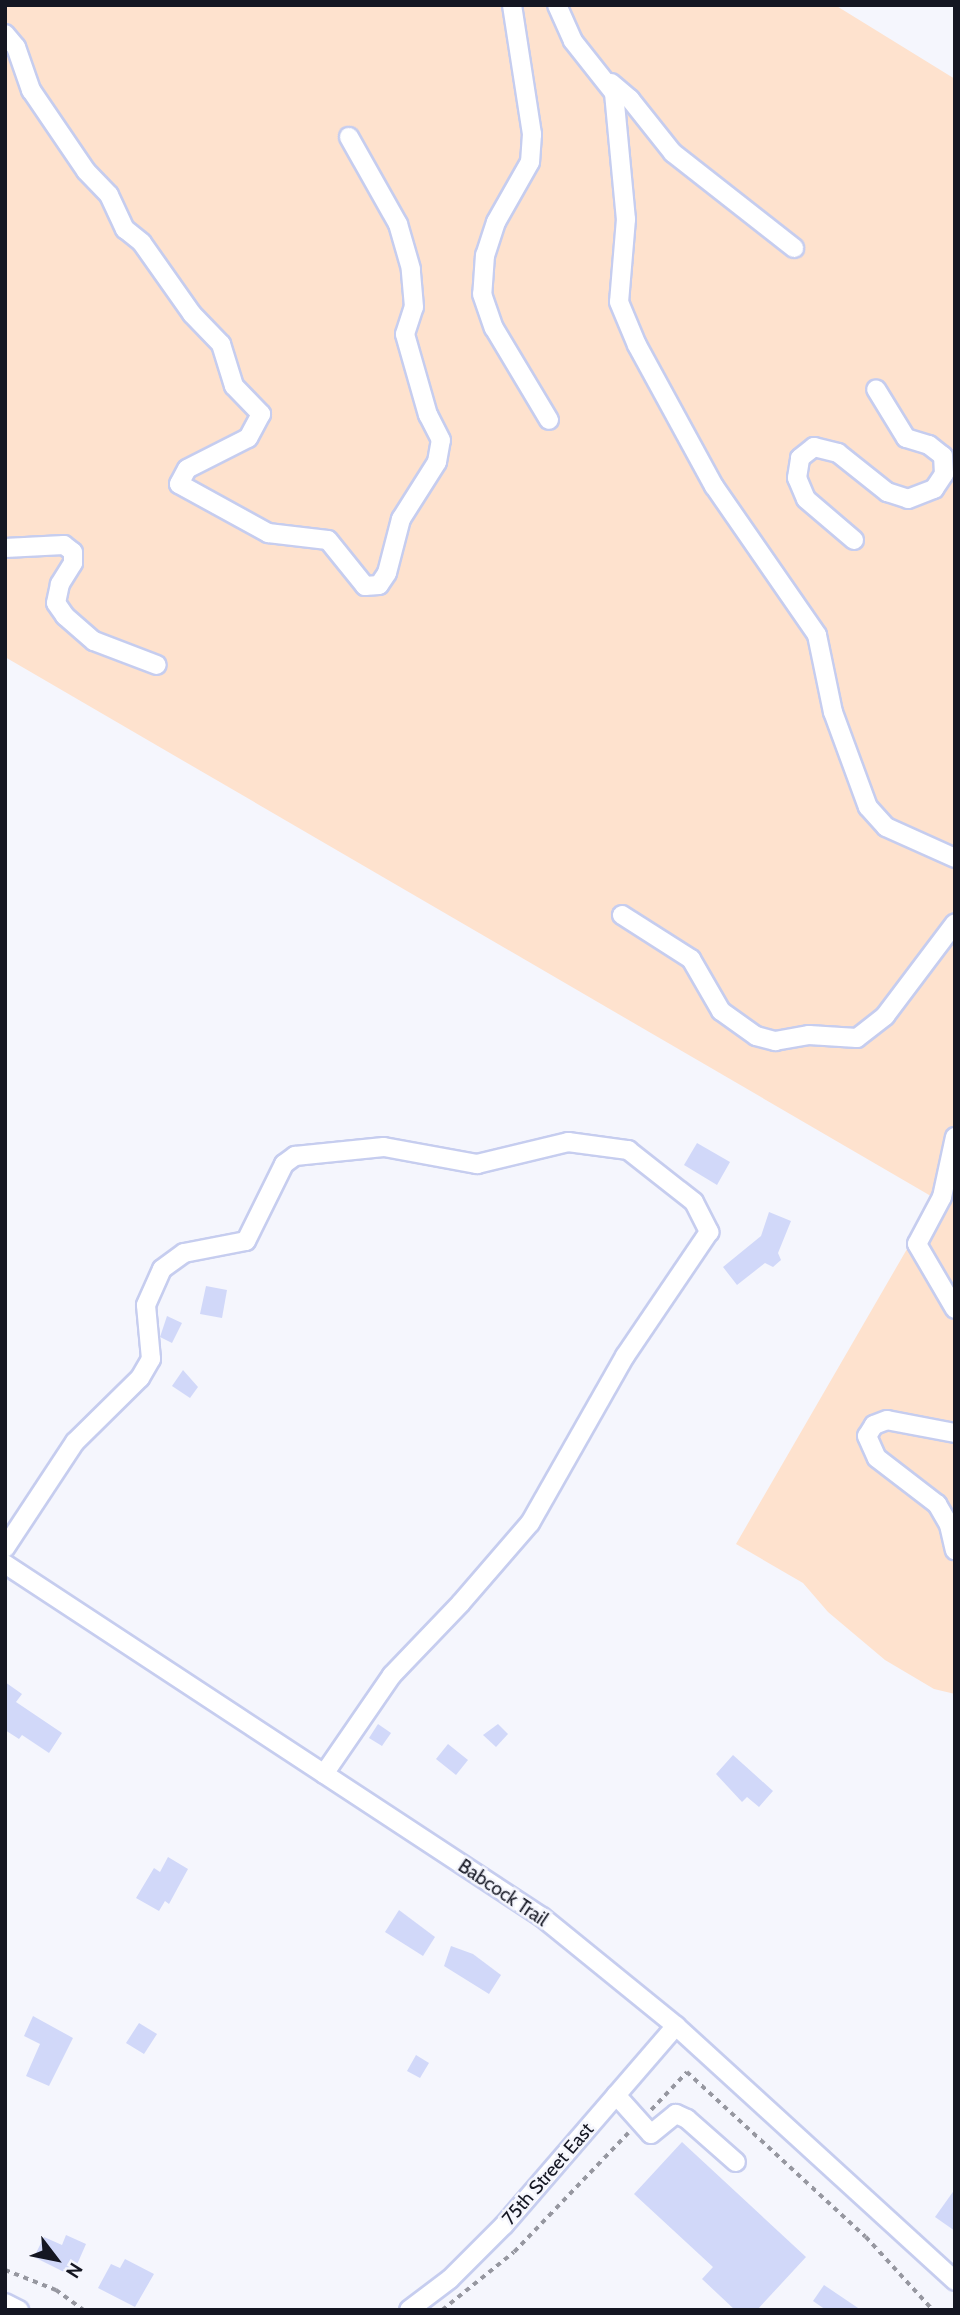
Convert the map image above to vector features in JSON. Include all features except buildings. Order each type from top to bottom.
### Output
[{"type":"street","points":[[512,5],[532,134],[530,162],[496,222],[485,255],[482,294],[494,328],[549,420]]},
{"type":"street","points":[[557,5],[573,41],[614,93],[624,179],[619,302],[637,345],[714,486],[817,635],[833,712],[868,807],[886,827],[955,858]]},
{"type":"street","points":[[5,34],[16,47],[31,90],[86,171],[109,195],[125,229],[142,243],[192,314],[220,344],[234,386],[261,414],[248,438],[187,469],[179,484],[268,533],[328,540],[365,586],[379,585],[387,573],[401,519],[437,462],[441,440],[428,415],[405,334],[414,307],[411,269],[398,224],[349,137]]},
{"type":"street","points":[[605,79],[630,99],[673,153],[794,248]]},
{"type":"street","points":[[854,540],[806,499],[797,478],[800,458],[814,447],[838,453],[887,492],[908,499],[934,489],[944,474],[943,456],[929,445],[906,438],[876,389]]},
{"type":"street","points":[[5,548],[64,545],[73,552],[73,563],[60,584],[55,603],[65,616],[94,641],[157,665]]},
{"type":"street","points":[[622,915],[691,959],[721,1010],[756,1036],[775,1041],[809,1035],[857,1038],[885,1016],[955,923]]},
{"type":"street","points":[[955,1137],[942,1197],[917,1244],[955,1309]]},
{"type":"street","points":[[5,1548],[75,1442],[140,1378],[151,1359],[146,1305],[162,1269],[184,1253],[246,1241],[284,1164],[295,1156],[384,1147],[477,1164],[568,1142],[628,1150],[694,1202],[709,1232],[625,1356],[530,1522],[461,1604],[392,1675],[324,1774]]},
{"type":"street","points":[[955,1433],[887,1420],[874,1425],[867,1436],[877,1458],[922,1490],[942,1511],[955,1550]]},
{"type":"street","name":"Babcock Trail","points":[[5,1564],[542,1917],[676,2026],[955,2281]]},
{"type":"street","name":"75th Street East","points":[[409,2310],[450,2280],[503,2225],[676,2026]]},
{"type":"street","points":[[616,2095],[652,2134],[676,2114],[687,2119],[736,2162]]},
{"type":"street","points":[[5,2303],[19,2310]]},
{"type":"path","points":[[442,2310],[514,2252],[687,2072],[866,2237],[933,2310]]},
{"type":"path","points":[[5,2270],[56,2290],[84,2310]]},
{"type":"shaded area","points":[[5,5],[835,5],[955,79],[955,1694],[934,1689],[885,1660],[828,1612],[803,1583],[736,1544],[936,1199],[5,657]]}]
